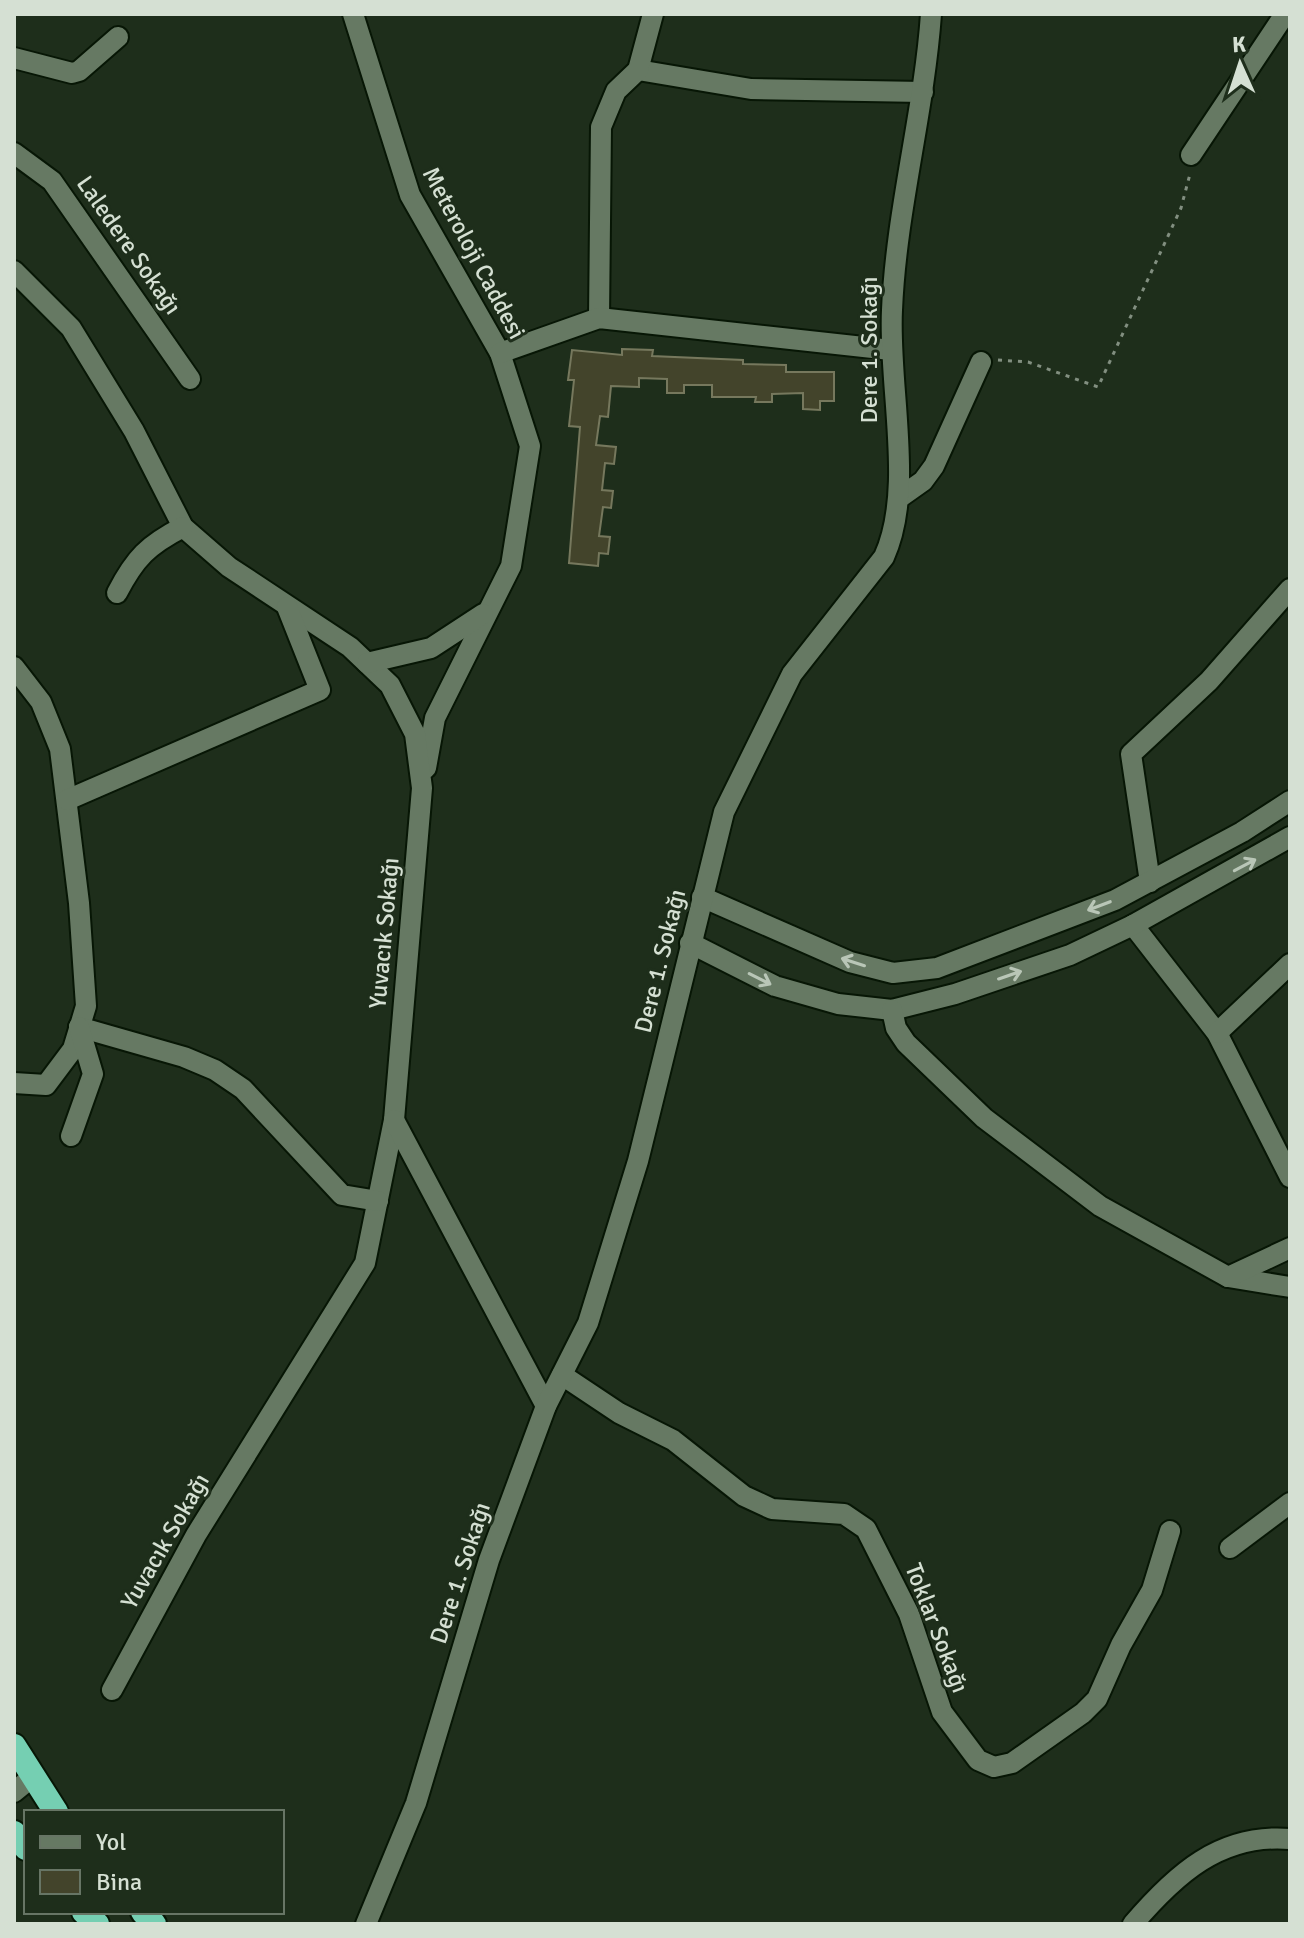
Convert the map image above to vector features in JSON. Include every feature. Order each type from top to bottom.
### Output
[{"type":"highway","points":[[14,1746],[22,1785],[53,1810]]},
{"type":"street","name":"Meteroloji Caddesi","points":[[353,14],[410,195],[500,353],[530,446],[511,566],[435,718],[422,788]]},
{"type":"street","points":[[599,318],[601,127],[616,91],[638,70],[653,14]]},
{"type":"street","name":"Dere 1. Sokağı","points":[[366,1924],[416,1803],[489,1560],[546,1406],[588,1323],[638,1161],[724,812],[792,674],[884,557],[897,520],[899,498],[891,350],[897,246],[923,92],[931,14]]},
{"type":"street","points":[[1191,155],[1285,14]]},
{"type":"street","points":[[14,58],[72,73],[79,71],[118,37]]},
{"type":"street","points":[[638,70],[751,89],[923,92]]},
{"type":"street","name":"Laledere Sokağı","points":[[14,153],[52,181],[190,379]]},
{"type":"street","name":"Yuvacık Sokağı","points":[[14,271],[71,328],[134,431],[183,527],[229,567],[350,647],[390,685],[415,734],[422,788],[394,1120],[365,1263],[196,1535],[112,1690]]},
{"type":"street","points":[[500,353],[599,318],[891,350]]},
{"type":"street","points":[[899,498],[923,481],[934,466],[981,362]]},
{"type":"street","points":[[117,593],[132,564],[155,542],[183,527]]},
{"type":"street","points":[[1150,882],[1131,754],[1209,681],[1290,589]]},
{"type":"street","points":[[67,800],[320,690],[287,607]]},
{"type":"street","points":[[367,663],[431,648],[486,613]]},
{"type":"street","points":[[14,667],[41,702],[60,749],[79,903],[86,1006],[73,1049],[46,1085],[14,1083]]},
{"type":"street","points":[[702,897],[850,962],[893,973],[937,968],[1115,900],[1242,832],[1290,801]]},
{"type":"street","points":[[690,943],[775,986],[838,1004],[892,1010],[955,994],[1070,955],[1133,925],[1290,837]]},
{"type":"street","points":[[1133,925],[1217,1033],[1290,1177]]},
{"type":"street","points":[[1217,1033],[1290,964]]},
{"type":"street","points":[[892,1010],[896,1028],[906,1043],[984,1118],[1100,1206],[1228,1277],[1290,1287]]},
{"type":"street","points":[[71,1136],[93,1074],[79,1027]]},
{"type":"street","points":[[79,1027],[184,1057],[215,1070],[243,1089],[342,1195],[378,1201]]},
{"type":"street","points":[[394,1120],[546,1406]]},
{"type":"street","points":[[1228,1277],[1290,1248]]},
{"type":"street","name":"Toklar Sokağı","points":[[562,1375],[619,1413],[673,1440],[744,1496],[772,1509],[844,1514],[866,1529],[909,1614],[942,1712],[978,1760],[994,1767],[1012,1763],[1097,1699],[1121,1645],[1152,1590],[1170,1531]]},
{"type":"street","points":[[1230,1548],[1290,1503]]},
{"type":"street","points":[[1133,1924],[1178,1874],[1218,1850],[1275,1838],[1290,1839]]},
{"type":"path","points":[[981,362],[1028,362],[1098,387],[1185,196],[1191,155]]},
{"type":"building","points":[[622,349],[653,350],[652,356],[786,365],[786,372],[834,372],[834,401],[820,401],[820,410],[803,409],[803,393],[772,394],[772,402],[755,402],[756,397],[712,397],[712,385],[684,385],[684,393],[667,393],[667,379],[639,378],[639,387],[611,386],[608,417],[600,416],[596,445],[616,447],[614,464],[605,463],[602,490],[613,491],[611,508],[603,507],[599,536],[610,537],[608,554],[599,553],[598,566],[569,563],[580,427],[569,426],[574,380],[568,380],[572,350],[622,355]]}]
